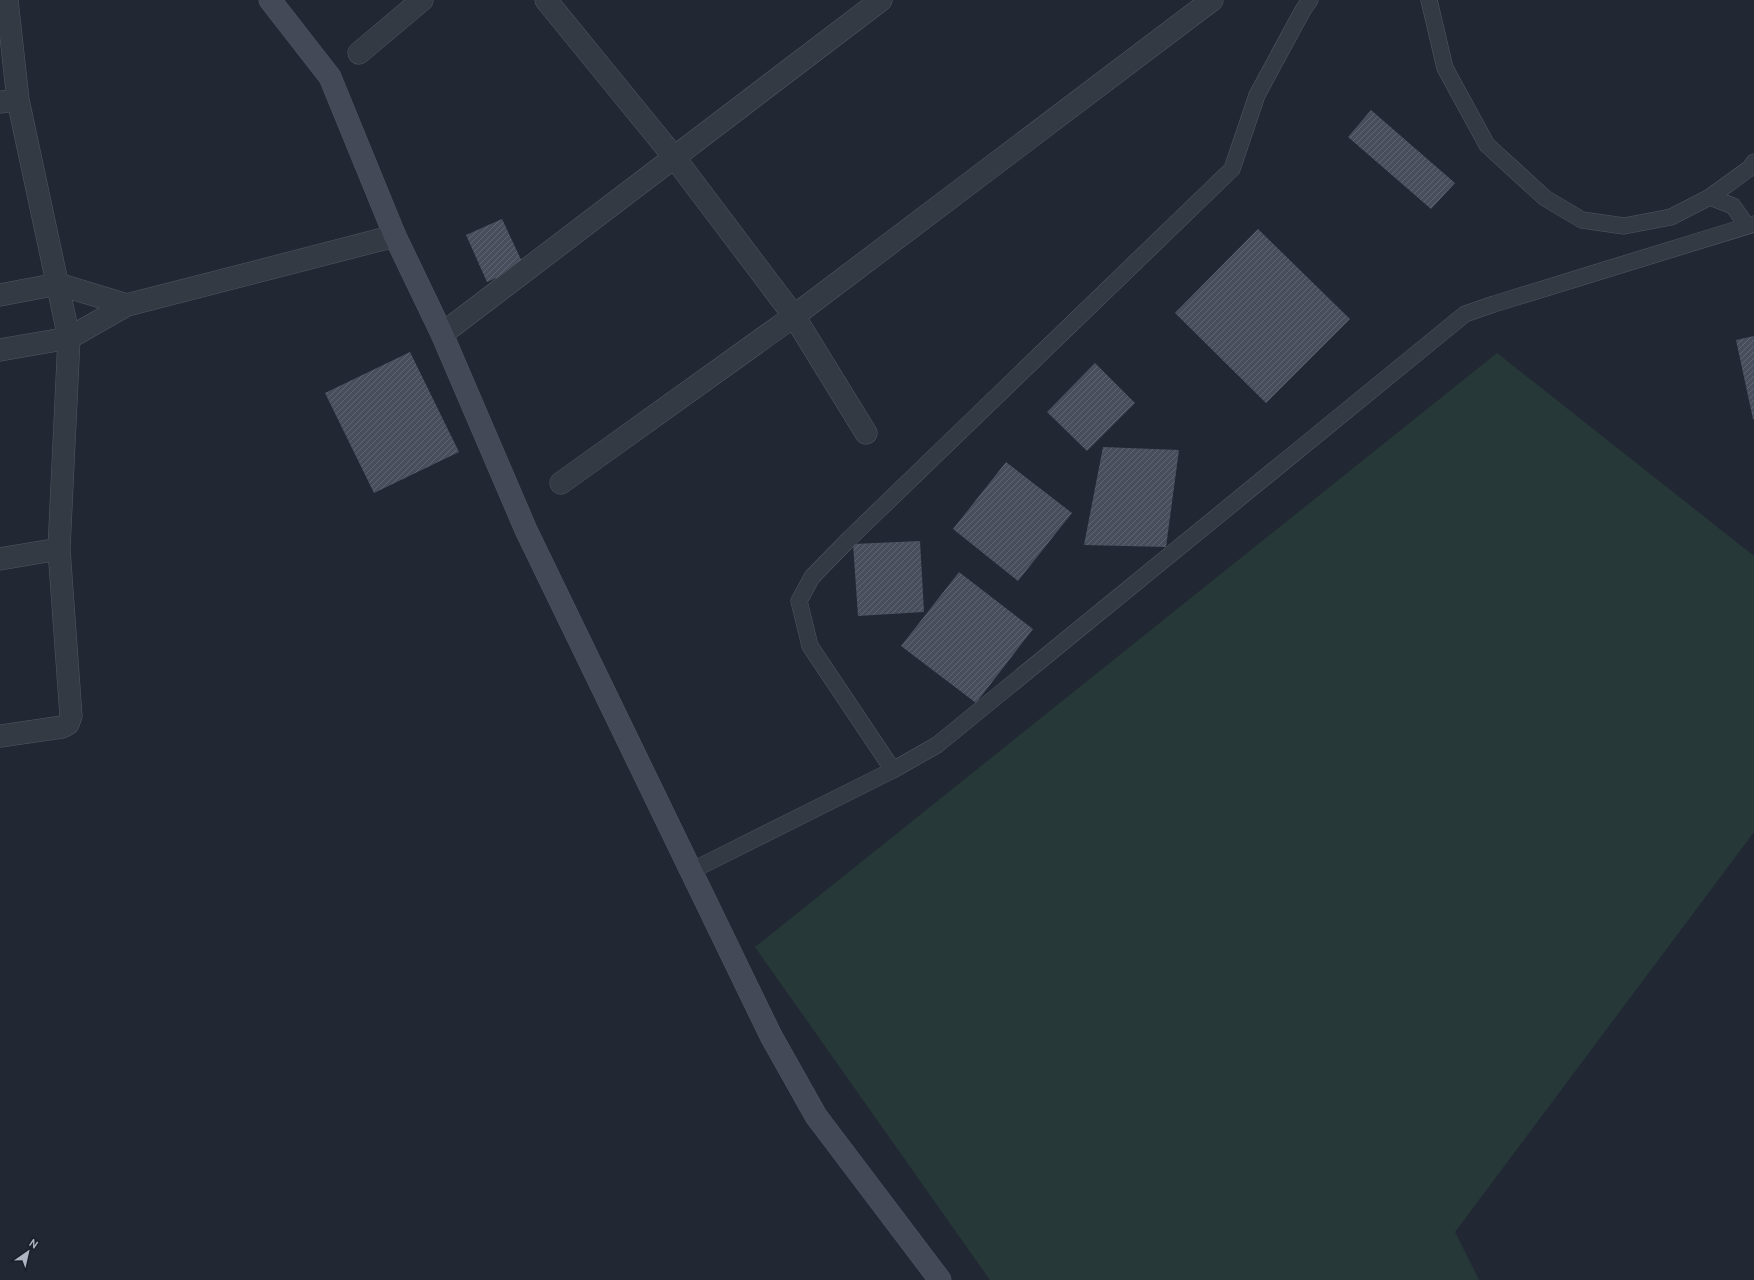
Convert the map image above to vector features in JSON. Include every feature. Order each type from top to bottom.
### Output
[{"type":"street","points":[[0,736],[62,727],[68,724],[72,716],[59,549],[69,338],[58,284],[9,101],[7,0]]},
{"type":"street","points":[[270,0],[330,77],[395,236],[442,334],[526,530],[770,1036],[816,1116],[940,1280]]},
{"type":"street","points":[[359,53],[422,0]]},
{"type":"street","points":[[546,0],[674,157],[794,316],[866,433]]},
{"type":"street","points":[[442,334],[881,0]]},
{"type":"street","points":[[561,484],[794,316],[1212,0]]},
{"type":"street","points":[[0,350],[69,338],[127,305],[395,236]]},
{"type":"street","points":[[0,295],[58,284],[127,305]]},
{"type":"street","points":[[0,559],[59,549]]},
{"type":"lane","points":[[893,770],[810,646],[799,601],[812,577],[850,538],[1232,169],[1256,95],[1310,0]]},
{"type":"lane","points":[[1428,0],[1445,68],[1487,145],[1546,198],[1582,220],[1624,226],[1671,217],[1710,197],[1750,168],[1754,162]]},
{"type":"lane","points":[[690,871],[893,770],[938,745],[1465,314],[1751,225],[1733,206],[1710,197]]},
{"type":"shaded area","points":[[1497,353],[1754,556],[1754,832],[1455,1232],[1479,1280],[990,1280],[755,947]]},
{"type":"building","points":[[1371,110],[1455,183],[1431,209],[1348,137]]},
{"type":"building","points":[[502,219],[524,266],[487,282],[466,235]]},
{"type":"building","points":[[1258,229],[1350,319],[1266,403],[1175,313]]},
{"type":"building","points":[[1754,336],[1754,419],[1753,419],[1736,340]]},
{"type":"building","points":[[410,352],[459,452],[374,493],[325,393]]},
{"type":"building","points":[[1095,363],[1135,403],[1087,451],[1047,412]]},
{"type":"building","points":[[1103,447],[1179,450],[1166,547],[1084,545]]},
{"type":"building","points":[[1006,462],[1072,513],[1018,581],[953,529]]},
{"type":"building","points":[[920,541],[924,612],[858,616],[853,544]]},
{"type":"building","points":[[959,572],[1033,629],[976,703],[901,646]]}]
